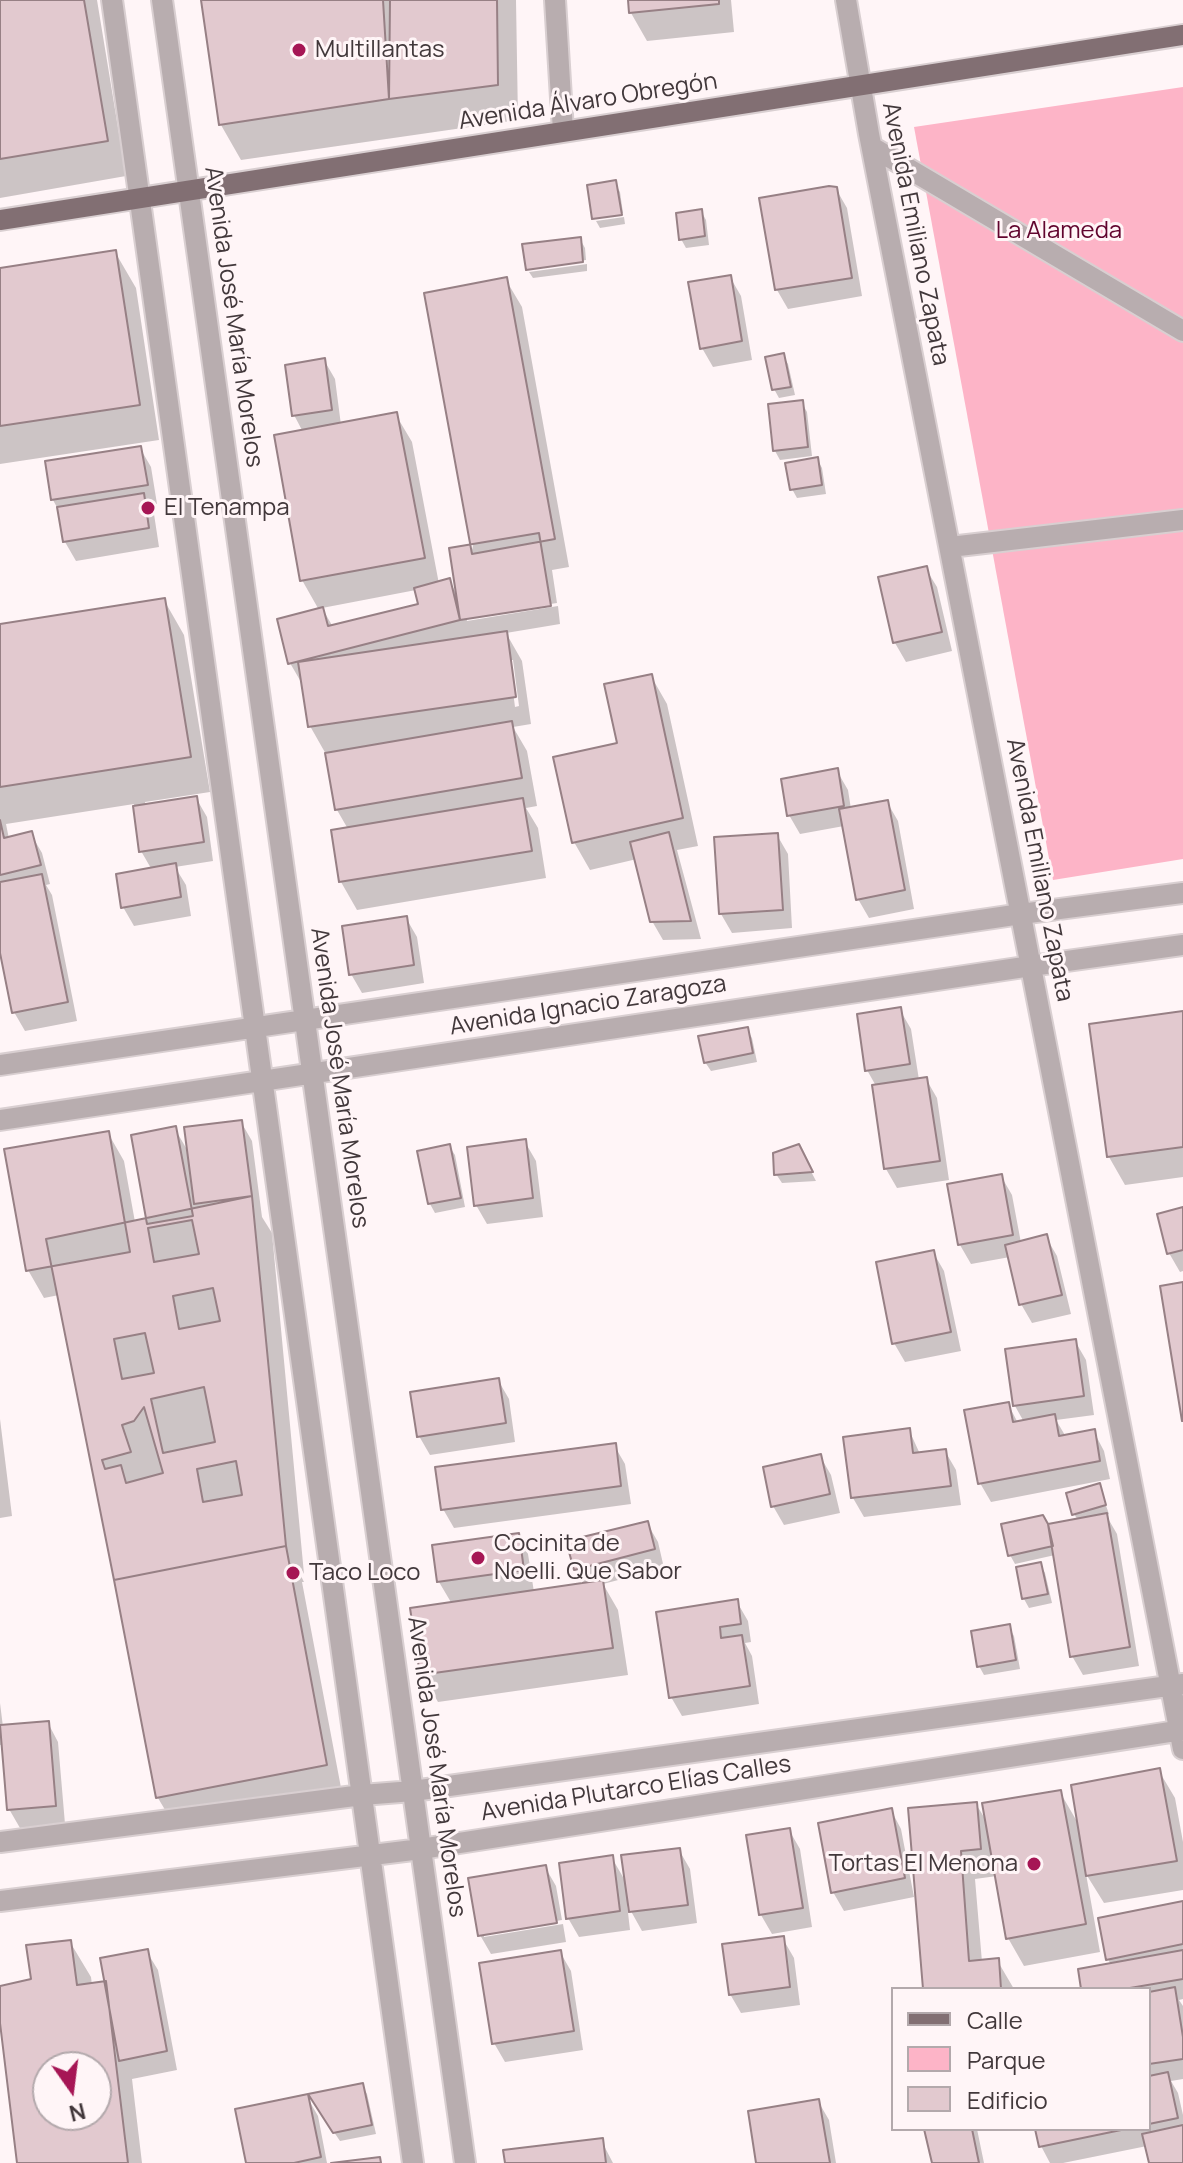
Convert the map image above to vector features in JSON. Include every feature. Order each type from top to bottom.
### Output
[{"type":"main road","name":"Avenida Álvaro Obregón","points":[[0,220],[1183,35]]},
{"type":"street","points":[[112,0],[413,2163]]},
{"type":"street","name":"Avenida José María Morelos","points":[[162,0],[465,2163]]},
{"type":"street","points":[[555,0],[563,131]]},
{"type":"street","name":"Avenida Emiliano Zapata","points":[[846,0],[860,86],[1031,966],[1177,1685],[1182,1736]]},
{"type":"street","points":[[872,147],[1183,331]]},
{"type":"street","points":[[950,547],[1183,520]]},
{"type":"street","name":"Avenida Ignacio Zaragoza","points":[[0,1065],[1021,914],[1183,893]]},
{"type":"street","name":"Avenida Ignacio Zaragoza","points":[[0,1120],[1183,945]]},
{"type":"street","name":"Avenida Plutarco Elías Calles","points":[[0,1842],[413,1791],[1177,1685]]},
{"type":"street","name":"Avenida Plutarco Elías Calles","points":[[0,1901],[421,1849],[1182,1736]]},
{"type":"green space","name":"La Alameda","points":[[1183,87],[1183,859],[1053,880],[914,127]]},
{"type":"building","points":[[0,0],[84,0],[108,141],[0,159]]},
{"type":"building","name":"Multillantas","points":[[201,0],[390,0],[389,99],[219,125]]},
{"type":"building","points":[[383,0],[497,0],[498,85],[389,99]]},
{"type":"building","points":[[628,0],[719,0],[719,4],[629,13]]},
{"type":"building","points":[[616,180],[622,215],[592,219],[587,185]]},
{"type":"building","points":[[837,187],[852,278],[775,290],[759,198]]},
{"type":"building","points":[[702,209],[705,236],[679,240],[676,213]]},
{"type":"building","points":[[581,237],[583,262],[526,270],[522,244]]},
{"type":"building","points":[[116,250],[140,405],[0,426],[0,268]]},
{"type":"building","points":[[731,275],[742,341],[700,349],[688,282]]},
{"type":"building","points":[[507,277],[555,539],[472,554],[424,293]]},
{"type":"building","points":[[784,353],[791,387],[772,390],[765,357]]},
{"type":"building","points":[[325,358],[332,410],[292,416],[285,365]]},
{"type":"building","points":[[803,400],[808,447],[773,451],[768,404]]},
{"type":"building","points":[[397,412],[425,558],[300,581],[274,435]]},
{"type":"building","points":[[141,446],[148,485],[51,500],[45,461]]},
{"type":"building","points":[[818,457],[822,485],[790,490],[785,463]]},
{"type":"building","points":[[144,493],[149,528],[63,542],[57,507]]},
{"type":"building","points":[[539,533],[551,606],[460,620],[449,548]]},
{"type":"building","points":[[927,566],[942,632],[893,643],[878,577]]},
{"type":"building","points":[[450,578],[460,620],[288,664],[277,619],[323,607],[328,626],[418,604],[414,588]]},
{"type":"building","points":[[165,598],[191,757],[0,787],[0,624]]},
{"type":"building","points":[[507,631],[516,697],[308,727],[298,662]]},
{"type":"building","points":[[652,674],[683,818],[572,843],[553,757],[617,743],[604,684]]},
{"type":"building","points":[[512,721],[522,778],[335,810],[325,753]]},
{"type":"building","points":[[838,768],[844,806],[787,816],[781,779]]},
{"type":"building","points":[[197,796],[204,842],[139,852],[133,806]]},
{"type":"building","points":[[523,798],[532,851],[339,882],[331,830]]},
{"type":"building","points":[[888,800],[905,890],[856,900],[839,809]]},
{"type":"building","points":[[0,820],[4,838],[32,831],[41,865],[0,875]]},
{"type":"building","points":[[669,832],[691,921],[650,922],[630,842]]},
{"type":"building","points":[[778,833],[783,910],[719,914],[714,837]]},
{"type":"building","points":[[176,863],[181,897],[121,908],[116,874]]},
{"type":"building","points":[[42,874],[68,1002],[12,1013],[0,953],[0,882]]},
{"type":"building","points":[[407,916],[414,965],[349,975],[342,926]]},
{"type":"building","points":[[901,1007],[910,1064],[865,1071],[857,1014]]},
{"type":"building","points":[[1183,1011],[1183,1147],[1107,1157],[1089,1024]]},
{"type":"building","points":[[748,1027],[753,1053],[704,1063],[698,1036]]},
{"type":"building","points":[[927,1077],[940,1161],[884,1169],[872,1085]]},
{"type":"building","points":[[242,1120],[252,1196],[194,1204],[184,1127]]},
{"type":"building","points":[[176,1126],[193,1216],[147,1224],[131,1135]]},
{"type":"building","points":[[109,1131],[130,1252],[26,1271],[4,1149]]},
{"type":"building","points":[[526,1139],[533,1198],[474,1206],[467,1147]]},
{"type":"building","points":[[450,1144],[461,1198],[428,1204],[417,1151]]},
{"type":"building","points":[[799,1144],[813,1172],[774,1175],[773,1153]]},
{"type":"building","points":[[1002,1174],[1013,1235],[958,1245],[947,1184]]},
{"type":"building","points":[[252,1196],[286,1546],[114,1580],[46,1239]]},
{"type":"building","points":[[1183,1207],[1183,1250],[1167,1254],[1157,1214]]},
{"type":"building","points":[[192,1220],[199,1254],[154,1262],[148,1228]]},
{"type":"building","points":[[1047,1234],[1062,1295],[1019,1305],[1005,1245]]},
{"type":"building","points":[[934,1250],[951,1332],[892,1344],[876,1262]]},
{"type":"building","points":[[1183,1282],[1183,1421],[1182,1421],[1160,1286]]},
{"type":"building","points":[[213,1288],[220,1321],[179,1329],[173,1296]]},
{"type":"building","points":[[145,1333],[154,1373],[122,1379],[114,1339]]},
{"type":"building","points":[[1076,1339],[1084,1396],[1013,1406],[1005,1349]]},
{"type":"building","points":[[499,1378],[506,1423],[417,1437],[410,1392]]},
{"type":"building","points":[[204,1387],[215,1442],[163,1453],[151,1399]]},
{"type":"building","points":[[1009,1402],[1013,1422],[1055,1414],[1059,1436],[1095,1429],[1100,1461],[978,1484],[964,1410]]},
{"type":"building","points":[[144,1407],[163,1473],[126,1483],[121,1465],[105,1469],[102,1460],[131,1452],[122,1425],[134,1421]]},
{"type":"building","points":[[910,1428],[913,1453],[946,1449],[951,1486],[851,1498],[843,1437]]},
{"type":"building","points":[[616,1443],[621,1486],[441,1510],[435,1467]]},
{"type":"building","points":[[821,1454],[830,1494],[771,1507],[763,1467]]},
{"type":"building","points":[[236,1461],[242,1495],[203,1502],[197,1469]]},
{"type":"building","points":[[1100,1483],[1106,1505],[1072,1515],[1066,1493]]},
{"type":"building","points":[[1107,1513],[1130,1647],[1070,1657],[1048,1524]]},
{"type":"building","points":[[1043,1515],[1053,1546],[1008,1556],[1001,1524]]},
{"type":"building","points":[[648,1521],[655,1549],[574,1570],[566,1541]]},
{"type":"building","name":"Cocinita de Noelli. Que Sabor","points":[[519,1533],[524,1570],[437,1582],[432,1545]]},
{"type":"building","points":[[286,1546],[327,1765],[156,1798],[114,1580]]},
{"type":"building","points":[[1041,1562],[1048,1594],[1022,1599],[1016,1567]]},
{"type":"building","points":[[603,1580],[613,1648],[420,1675],[410,1608]]},
{"type":"building","points":[[738,1599],[741,1624],[720,1627],[721,1638],[742,1635],[750,1686],[669,1698],[656,1612]]},
{"type":"building","points":[[1010,1624],[1016,1660],[977,1667],[971,1631]]},
{"type":"building","points":[[49,1721],[56,1806],[7,1810],[0,1725]]},
{"type":"building","points":[[1160,1768],[1177,1861],[1086,1876],[1071,1785]]},
{"type":"building","name":"Tortas EI Menona","points":[[1061,1790],[1086,1924],[1006,1939],[982,1803]]},
{"type":"building","points":[[977,1802],[981,1849],[961,1851],[969,1961],[999,1958],[1001,1987],[923,1987],[908,1808]]},
{"type":"building","points":[[892,1808],[905,1878],[831,1893],[818,1823]]},
{"type":"building","points":[[790,1828],[803,1908],[759,1915],[746,1835]]},
{"type":"building","points":[[680,1848],[688,1905],[629,1912],[621,1855]]},
{"type":"building","points":[[613,1855],[620,1911],[566,1919],[559,1863]]},
{"type":"building","points":[[546,1865],[557,1923],[478,1936],[468,1878]]},
{"type":"building","points":[[1183,1901],[1183,1944],[1106,1960],[1098,1918]]},
{"type":"building","points":[[784,1936],[790,1987],[729,1995],[722,1944]]},
{"type":"building","points":[[71,1940],[77,1985],[106,1981],[128,2163],[17,2163],[0,2023],[0,1986],[31,1979],[26,1945]]},
{"type":"building","points":[[148,1949],[167,2051],[119,2061],[100,1958]]},
{"type":"building","points":[[561,1950],[574,2031],[492,2044],[479,1963]]},
{"type":"building","points":[[1183,1950],[1183,1979],[1136,1987],[1081,1987],[1078,1969]]},
{"type":"building","points":[[1175,1987],[1183,2037],[1183,2059],[1151,2064],[1151,1992]]},
{"type":"building","points":[[1168,2072],[1178,2118],[1151,2124],[1151,2076]]},
{"type":"building","points":[[363,2083],[372,2125],[333,2133],[308,2094]]},
{"type":"building","points":[[308,2094],[321,2157],[294,2163],[246,2163],[235,2109]]},
{"type":"building","points":[[819,2099],[830,2163],[756,2163],[748,2111]]},
{"type":"building","points":[[1183,2125],[1183,2163],[1149,2163],[1142,2134]]},
{"type":"building","points":[[924,2131],[972,2131],[979,2163],[932,2163]]},
{"type":"building","points":[[1035,2131],[1116,2131],[1039,2147]]},
{"type":"building","points":[[603,2138],[606,2163],[505,2163],[503,2150]]},
{"type":"building","points":[[380,2157],[381,2163],[331,2163]]},
{"type":"place","name":"Multillantas","points":[[299,50]]},
{"type":"place","name":"El Tenampa","points":[[148,508]]},
{"type":"place","name":"Cocinita de Noelli. Que Sabor","points":[[478,1558]]},
{"type":"place","name":"Taco Loco","points":[[293,1573]]},
{"type":"place","name":"Tortas EI Menona","points":[[1034,1864]]}]
